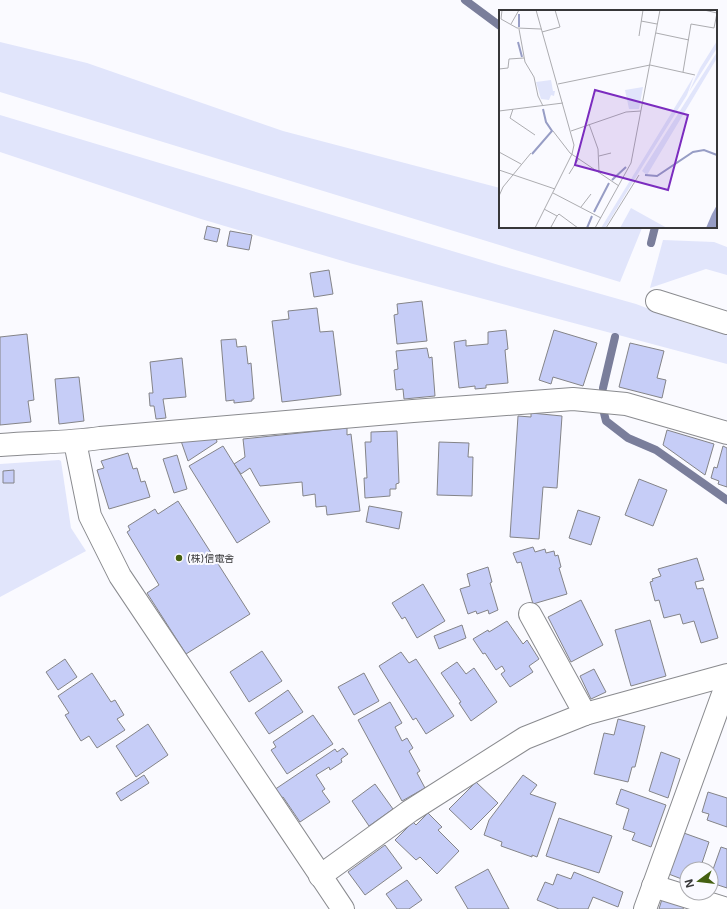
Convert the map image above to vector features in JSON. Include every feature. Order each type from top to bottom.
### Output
[{"type":"street","points":[[657,301],[727,323]]},
{"type":"street","points":[[0,446],[31,442],[75,442],[107,437],[573,399],[626,404],[727,433]]},
{"type":"street","points":[[75,442],[90,516],[120,576],[343,909]]},
{"type":"street","points":[[530,614],[585,714]]},
{"type":"street","points":[[320,876],[410,810],[525,738],[585,714],[727,675]]},
{"type":"street","points":[[645,909],[727,683]]},
{"type":"street","points":[[653,886],[727,909]]},
{"type":"shaded area","points":[[0,42],[87,63],[283,131],[499,188],[499,228],[642,228],[620,282],[0,92]]},
{"type":"shaded area","points":[[0,115],[502,266],[636,304],[686,323],[727,335],[727,364],[353,264],[201,219],[0,152]]},
{"type":"shaded area","points":[[663,240],[714,242],[727,247],[727,275],[706,269],[650,288]]},
{"type":"shaded area","points":[[61,461],[71,528],[86,551],[0,597],[0,464]]},
{"type":"building","points":[[207,226],[220,229],[217,242],[204,239]]},
{"type":"building","points":[[230,231],[252,235],[249,250],[227,246]]},
{"type":"building","points":[[329,270],[333,294],[314,297],[310,273]]},
{"type":"building","points":[[422,301],[427,341],[397,344],[394,315],[398,314],[397,304]]},
{"type":"building","points":[[317,308],[320,332],[333,331],[341,395],[282,402],[272,321],[289,319],[288,311]]},
{"type":"building","points":[[506,330],[508,349],[505,350],[508,383],[486,385],[486,388],[475,389],[475,386],[459,388],[454,342],[466,340],[466,346],[488,344],[488,332]]},
{"type":"building","points":[[554,330],[597,343],[583,386],[553,377],[551,384],[539,380]]},
{"type":"building","points":[[27,334],[34,400],[28,401],[31,422],[0,425],[0,337]]},
{"type":"building","points":[[236,339],[237,347],[246,346],[248,364],[251,363],[254,399],[252,399],[252,401],[234,403],[234,400],[226,401],[221,340]]},
{"type":"building","points":[[630,343],[664,351],[657,378],[666,380],[662,398],[619,387]]},
{"type":"building","points":[[427,348],[429,358],[432,357],[435,396],[404,399],[403,389],[396,390],[394,370],[398,369],[396,351]]},
{"type":"building","points":[[182,358],[186,397],[163,399],[166,418],[156,419],[154,406],[150,406],[149,393],[153,393],[150,362]]},
{"type":"building","points":[[79,377],[84,421],[59,424],[55,379]]},
{"type":"building","points":[[531,413],[562,416],[557,488],[543,487],[539,539],[510,537],[518,416],[531,417]]},
{"type":"building","points":[[347,428],[347,435],[351,434],[360,511],[327,515],[326,506],[316,507],[315,494],[303,496],[302,482],[260,486],[250,468],[241,474],[234,464],[245,457],[243,439]]},
{"type":"building","points":[[667,430],[714,444],[705,475],[663,445]]},
{"type":"building","points":[[397,431],[399,483],[396,484],[396,489],[390,489],[390,496],[365,498],[364,478],[367,478],[365,442],[371,442],[371,432]]},
{"type":"building","points":[[216,437],[217,442],[188,461],[181,441]]},
{"type":"building","points":[[439,442],[469,443],[468,457],[473,457],[472,496],[437,495]]},
{"type":"building","points":[[223,446],[270,522],[237,543],[189,466]]},
{"type":"building","points":[[723,446],[727,448],[727,487],[718,484],[719,481],[711,478],[714,467],[717,468]]},
{"type":"building","points":[[128,453],[133,469],[137,468],[141,482],[145,481],[150,497],[109,509],[97,470],[104,468],[101,461]]},
{"type":"building","points":[[177,455],[187,489],[174,493],[163,459]]},
{"type":"building","points":[[14,470],[14,483],[3,483],[3,471]]},
{"type":"building","points":[[639,479],[667,490],[653,526],[625,515]]},
{"type":"building","name":"(株)信電舎","points":[[178,501],[250,614],[186,654],[147,593],[159,585],[127,532],[130,530],[128,526],[155,509],[158,514]]},
{"type":"building","points":[[369,506],[402,512],[399,529],[366,522]]},
{"type":"building","points":[[578,510],[600,517],[591,545],[569,538]]},
{"type":"building","points":[[533,547],[535,552],[545,549],[546,553],[554,551],[555,556],[558,555],[561,567],[559,568],[567,594],[533,604],[521,562],[517,563],[513,553]]},
{"type":"building","points":[[697,558],[704,580],[695,582],[697,589],[703,588],[718,638],[701,643],[694,621],[683,624],[680,614],[664,618],[659,600],[655,601],[650,582],[653,581],[652,579],[661,576],[658,569]]},
{"type":"building","points":[[488,567],[492,582],[490,583],[498,610],[489,614],[488,610],[477,614],[476,611],[468,614],[460,589],[470,586],[467,574]]},
{"type":"building","points":[[423,584],[445,621],[417,638],[405,617],[402,619],[392,603]]},
{"type":"building","points":[[581,600],[603,645],[571,662],[548,617]]},
{"type":"building","points":[[650,620],[666,676],[631,686],[615,630]]},
{"type":"building","points":[[507,621],[523,644],[527,640],[539,659],[529,666],[533,672],[510,687],[501,674],[505,671],[502,666],[496,670],[485,653],[483,654],[473,639],[488,630],[489,632]]},
{"type":"building","points":[[462,625],[466,638],[439,649],[434,636]]},
{"type":"building","points":[[262,651],[282,681],[249,702],[230,672]]},
{"type":"building","points":[[401,652],[409,663],[416,659],[454,716],[426,734],[416,718],[413,720],[379,666]]},
{"type":"building","points":[[65,659],[77,677],[58,690],[46,672]]},
{"type":"building","points":[[457,662],[466,674],[474,668],[497,702],[471,721],[459,703],[461,702],[441,673]]},
{"type":"building","points":[[594,669],[606,692],[591,699],[580,676]]},
{"type":"building","points":[[92,673],[111,702],[115,700],[124,715],[117,719],[125,730],[97,748],[89,736],[81,741],[65,715],[69,713],[58,696]]},
{"type":"building","points":[[364,673],[379,701],[354,715],[338,687]]},
{"type":"building","points":[[288,690],[303,712],[269,734],[255,713]]},
{"type":"building","points":[[390,702],[402,723],[395,727],[402,741],[407,738],[413,748],[409,751],[420,771],[417,773],[425,788],[402,801],[358,720]]},
{"type":"building","points":[[313,715],[333,744],[287,774],[271,750],[276,747],[273,742]]},
{"type":"building","points":[[618,719],[645,726],[635,767],[632,767],[628,782],[594,774],[604,733],[614,735]]},
{"type":"building","points":[[148,724],[168,755],[136,777],[116,746]]},
{"type":"building","points":[[343,748],[348,754],[341,759],[342,762],[330,770],[329,767],[316,775],[325,789],[322,791],[330,802],[300,822],[283,797],[280,799],[274,790],[335,749],[337,752]]},
{"type":"building","points":[[661,752],[680,759],[668,798],[649,791]]},
{"type":"building","points":[[144,775],[149,783],[121,801],[116,793]]},
{"type":"building","points":[[523,775],[537,785],[530,794],[556,803],[537,857],[532,855],[532,857],[501,846],[502,842],[484,835],[489,820]]},
{"type":"building","points":[[476,782],[498,803],[471,830],[449,809]]},
{"type":"building","points":[[375,784],[393,809],[369,826],[352,801]]},
{"type":"building","points":[[621,789],[666,805],[651,847],[632,840],[635,833],[623,829],[629,809],[616,804]]},
{"type":"building","points":[[708,792],[727,798],[727,827],[707,820],[709,814],[702,812]]},
{"type":"building","points":[[428,813],[442,827],[438,830],[459,851],[437,874],[420,857],[416,860],[395,840],[413,822],[416,825]]},
{"type":"building","points":[[559,818],[612,836],[599,873],[546,856]]},
{"type":"building","points":[[681,832],[709,842],[703,861],[679,861],[679,878],[666,873]]},
{"type":"building","points":[[385,845],[402,868],[365,895],[348,872]]},
{"type":"building","points":[[721,847],[727,849],[727,888],[719,885],[719,861],[716,861]]},
{"type":"building","points":[[488,869],[509,909],[468,909],[455,887]]},
{"type":"building","points":[[574,872],[623,892],[618,907],[593,897],[588,909],[559,909],[537,900],[545,882],[553,885],[557,874],[571,879]]},
{"type":"building","points":[[407,880],[422,900],[409,909],[397,909],[386,894]]},
{"type":"building","points":[[662,899],[684,907],[683,909],[659,909]]},
{"type":"waterway","points":[[465,0],[499,25]]},
{"type":"waterway","points":[[651,243],[655,228]]},
{"type":"waterway","points":[[603,388],[615,337]]},
{"type":"waterway","points":[[604,413],[606,421],[628,438],[656,450],[727,500]]},
{"type":"place","name":"(株)信電舎","points":[[179,558]]}]
